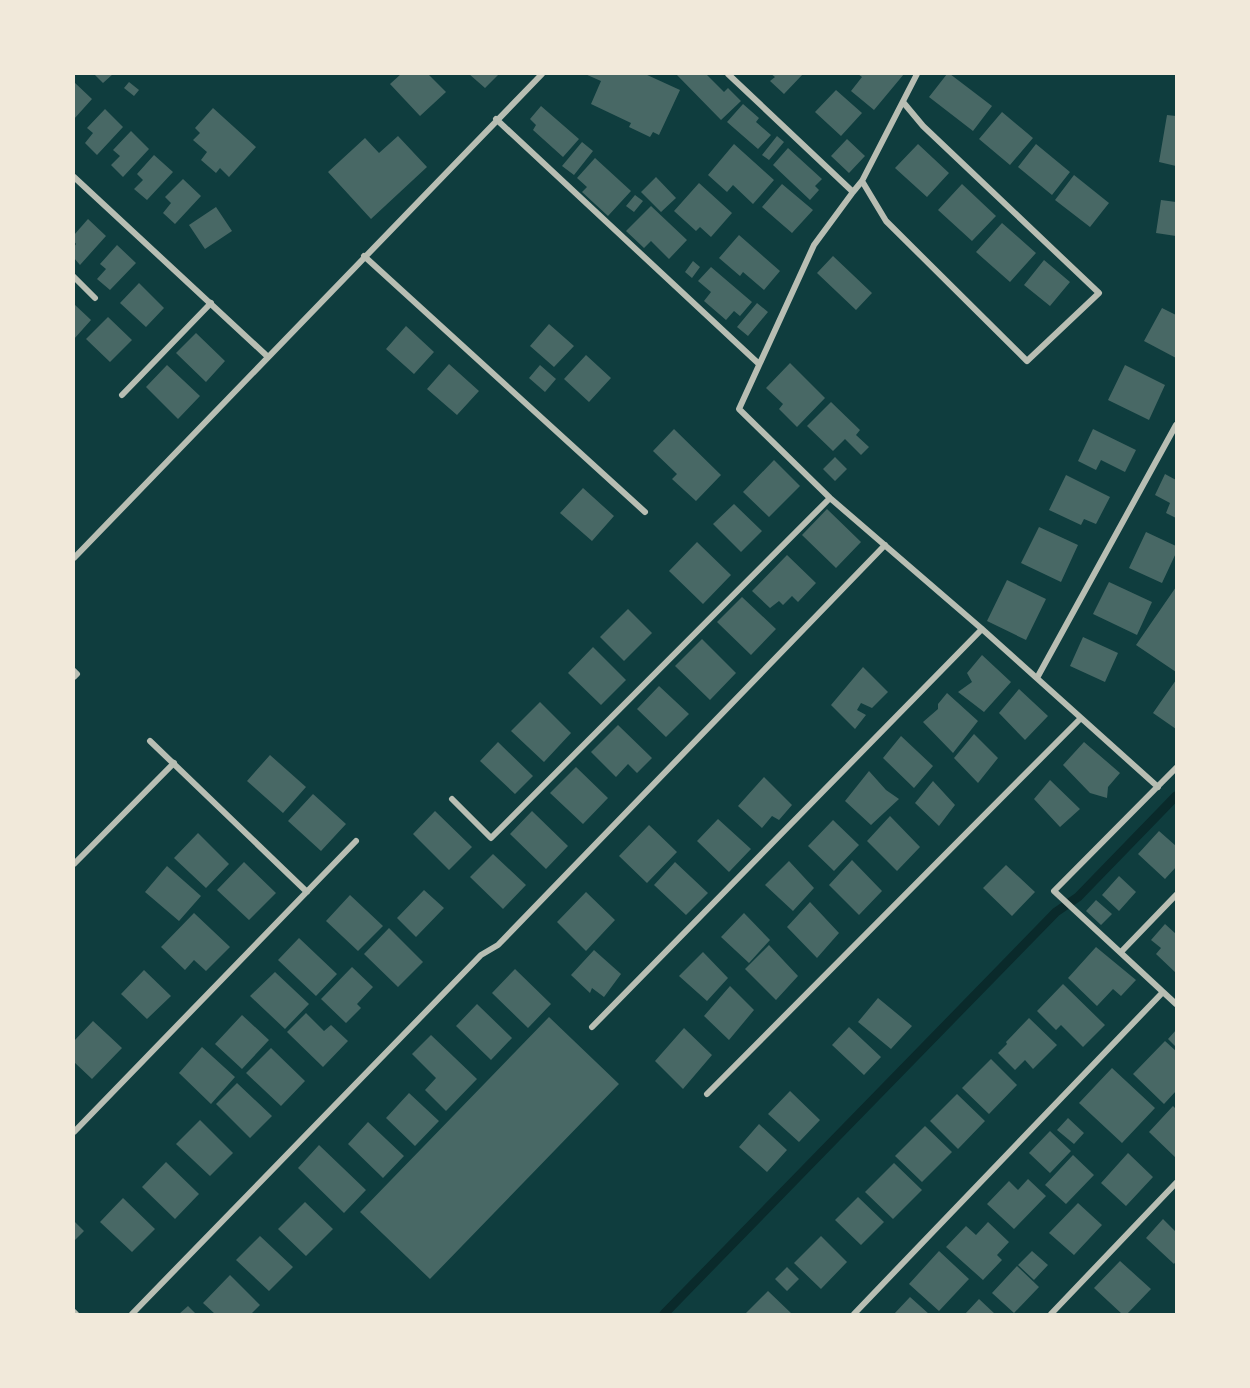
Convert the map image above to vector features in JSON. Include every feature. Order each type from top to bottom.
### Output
[{"type":"street","points":[[74,558],[496,118],[542,74]]},
{"type":"street","points":[[728,74],[853,192]]},
{"type":"street","points":[[917,74],[862,181],[814,245],[739,409],[830,498],[1158,787]]},
{"type":"street","points":[[862,181],[886,221],[1027,361],[1099,293],[923,126],[903,102]]},
{"type":"street","points":[[496,118],[759,364]]},
{"type":"street","points":[[74,177],[267,356]]},
{"type":"street","points":[[364,256],[645,512]]},
{"type":"street","points":[[74,277],[95,298]]},
{"type":"street","points":[[122,395],[211,303]]},
{"type":"street","points":[[1036,678],[1176,425]]},
{"type":"street","points":[[452,799],[491,838],[830,498]]},
{"type":"street","points":[[132,1314],[481,955],[498,945],[885,545]]},
{"type":"street","points":[[592,1027],[982,630]]},
{"type":"street","points":[[74,670],[77,674],[74,677]]},
{"type":"street","points":[[707,1094],[1080,719]]},
{"type":"street","points":[[150,741],[307,892]]},
{"type":"street","points":[[74,864],[174,763]]},
{"type":"street","points":[[1176,768],[1054,891],[1176,1004]]},
{"type":"street","points":[[74,1132],[356,841]]},
{"type":"street","points":[[1121,952],[1176,895]]},
{"type":"street","points":[[854,1314],[1163,992]]},
{"type":"street","points":[[1052,1314],[1176,1183]]},
{"type":"building","points":[[94,74],[113,74],[103,83]]},
{"type":"building","points":[[401,74],[428,74],[446,92],[420,116],[390,84]]},
{"type":"building","points":[[469,74],[499,74],[485,88]]},
{"type":"building","points":[[585,74],[645,74],[680,90],[659,135],[653,132],[650,137],[629,127],[631,123],[591,104],[601,81]]},
{"type":"building","points":[[676,74],[706,74],[724,92],[728,88],[741,101],[721,120]]},
{"type":"building","points":[[771,74],[803,74],[784,94],[770,81],[775,77]]},
{"type":"building","points":[[858,74],[904,74],[874,110],[851,91],[862,77]]},
{"type":"building","points":[[947,74],[992,106],[973,131],[929,97]]},
{"type":"building","points":[[74,82],[92,99],[74,119]]},
{"type":"building","points":[[129,82],[139,90],[134,96],[124,88]]},
{"type":"building","points":[[836,90],[862,113],[841,136],[815,112]]},
{"type":"building","points":[[743,104],[759,118],[756,122],[771,135],[758,149],[727,122]]},
{"type":"building","points":[[541,106],[579,139],[563,157],[533,130],[536,125],[530,119]]},
{"type":"building","points":[[213,108],[256,147],[229,177],[220,168],[216,173],[201,160],[207,152],[193,140],[200,133],[195,128]]},
{"type":"building","points":[[105,109],[123,127],[97,155],[85,143],[93,133],[87,128]]},
{"type":"building","points":[[1002,112],[1033,138],[1010,165],[979,139]]},
{"type":"building","points":[[1167,115],[1176,116],[1176,166],[1159,162]]},
{"type":"building","points":[[131,131],[149,149],[123,177],[111,165],[120,156],[113,150]]},
{"type":"building","points":[[398,136],[427,167],[371,219],[328,172],[365,138],[379,153]]},
{"type":"building","points":[[777,136],[784,142],[769,160],[762,155]]},
{"type":"building","points":[[847,139],[865,156],[849,173],[831,156]]},
{"type":"building","points":[[582,142],[593,151],[574,175],[562,166]]},
{"type":"building","points":[[734,144],[774,180],[753,204],[733,185],[727,192],[708,175]]},
{"type":"building","points":[[918,144],[949,173],[927,197],[895,168]]},
{"type":"building","points":[[1036,144],[1070,172],[1052,195],[1018,167]]},
{"type":"building","points":[[788,148],[822,179],[815,186],[819,190],[810,200],[773,165]]},
{"type":"building","points":[[154,155],[173,172],[147,200],[134,189],[143,180],[137,174]]},
{"type":"building","points":[[595,158],[631,191],[608,216],[582,192],[587,187],[577,178]]},
{"type":"building","points":[[1074,175],[1109,203],[1090,227],[1055,200]]},
{"type":"building","points":[[656,177],[676,198],[661,212],[641,192]]},
{"type":"building","points":[[183,179],[201,196],[175,224],[163,213],[171,203],[165,197]]},
{"type":"building","points":[[699,183],[732,213],[711,237],[700,227],[696,231],[674,211]]},
{"type":"building","points":[[782,184],[813,210],[792,233],[762,207]]},
{"type":"building","points":[[962,184],[996,216],[972,241],[938,210]]},
{"type":"building","points":[[635,195],[643,201],[634,212],[626,206]]},
{"type":"building","points":[[1161,200],[1176,202],[1176,236],[1156,233]]},
{"type":"building","points":[[651,206],[687,240],[669,259],[651,241],[644,248],[626,231]]},
{"type":"building","points":[[216,207],[232,231],[205,249],[189,225]]},
{"type":"building","points":[[88,219],[106,236],[80,265],[74,258],[76,244],[74,235]]},
{"type":"building","points":[[1002,223],[1036,253],[1010,282],[976,252]]},
{"type":"building","points":[[739,235],[780,271],[764,290],[743,272],[740,276],[719,258]]},
{"type":"building","points":[[117,245],[136,263],[110,290],[97,279],[106,269],[100,264]]},
{"type":"building","points":[[833,256],[872,293],[856,310],[817,273]]},
{"type":"building","points":[[1044,260],[1070,282],[1050,306],[1024,285]]},
{"type":"building","points":[[693,261],[700,267],[692,278],[685,272]]},
{"type":"building","points":[[711,267],[752,302],[740,316],[734,311],[726,320],[704,301],[711,292],[698,281]]},
{"type":"building","points":[[139,283],[164,308],[146,327],[120,303]]},
{"type":"building","points":[[757,303],[768,312],[748,336],[737,327]]},
{"type":"building","points":[[74,304],[91,320],[74,339]]},
{"type":"building","points":[[1162,308],[1176,315],[1176,358],[1144,341]]},
{"type":"building","points":[[108,317],[132,340],[110,362],[86,339]]},
{"type":"building","points":[[549,324],[574,346],[554,367],[530,346]]},
{"type":"building","points":[[406,326],[434,352],[414,374],[386,349]]},
{"type":"building","points":[[196,333],[225,361],[206,382],[176,353]]},
{"type":"building","points":[[586,355],[611,378],[589,402],[564,379]]},
{"type":"building","points":[[790,363],[825,398],[797,427],[779,409],[783,404],[766,388]]},
{"type":"building","points":[[449,364],[479,391],[457,415],[427,389]]},
{"type":"building","points":[[167,365],[200,396],[178,419],[146,387]]},
{"type":"building","points":[[540,365],[556,379],[545,392],[529,378]]},
{"type":"building","points":[[1125,365],[1165,385],[1149,420],[1108,400]]},
{"type":"building","points":[[831,402],[860,430],[856,435],[869,447],[861,455],[845,439],[833,451],[807,426]]},
{"type":"building","points":[[674,429],[721,475],[696,501],[672,479],[677,474],[653,451]]},
{"type":"building","points":[[1093,429],[1136,450],[1125,472],[1101,460],[1096,470],[1078,461]]},
{"type":"building","points":[[835,457],[847,469],[835,481],[823,469]]},
{"type":"building","points":[[774,460],[800,486],[769,517],[743,492]]},
{"type":"building","points":[[1165,474],[1176,480],[1176,518],[1166,513],[1170,503],[1155,495]]},
{"type":"building","points":[[1066,475],[1110,497],[1096,524],[1084,519],[1081,525],[1049,510]]},
{"type":"building","points":[[583,488],[614,516],[592,541],[560,513]]},
{"type":"building","points":[[734,504],[762,531],[741,552],[713,524]]},
{"type":"building","points":[[827,509],[861,542],[836,568],[802,535]]},
{"type":"building","points":[[1039,527],[1078,545],[1061,582],[1021,563]]},
{"type":"building","points":[[1146,532],[1176,546],[1176,553],[1162,583],[1129,568]]},
{"type":"building","points":[[697,542],[731,575],[703,604],[669,571]]},
{"type":"building","points":[[787,555],[816,583],[798,602],[792,596],[783,605],[779,601],[770,608],[752,591]]},
{"type":"building","points":[[1007,580],[1046,599],[1026,640],[987,621]]},
{"type":"building","points":[[1109,582],[1152,602],[1137,635],[1093,614]]},
{"type":"building","points":[[1176,587],[1176,672],[1136,645]]},
{"type":"building","points":[[742,597],[776,629],[751,655],[717,622]]},
{"type":"building","points":[[628,609],[652,633],[624,661],[600,637]]},
{"type":"building","points":[[1083,637],[1118,653],[1105,682],[1070,666]]},
{"type":"building","points":[[702,639],[736,673],[710,700],[675,666]]},
{"type":"building","points":[[593,647],[626,680],[601,705],[568,673]]},
{"type":"building","points":[[982,655],[1011,682],[984,712],[958,692],[972,682],[967,673]]},
{"type":"building","points":[[863,667],[888,692],[872,708],[861,703],[857,710],[866,715],[855,729],[831,705]]},
{"type":"building","points":[[1176,680],[1176,729],[1153,713]]},
{"type":"building","points":[[659,686],[689,714],[666,737],[637,709]]},
{"type":"building","points":[[1019,689],[1048,716],[1025,740],[999,713]]},
{"type":"building","points":[[947,693],[978,721],[953,753],[923,722],[938,709],[938,704]]},
{"type":"building","points":[[540,702],[571,733],[544,762],[511,731]]},
{"type":"building","points":[[618,725],[652,758],[637,773],[628,764],[616,777],[591,752]]},
{"type":"building","points":[[974,734],[998,758],[978,783],[954,758]]},
{"type":"building","points":[[901,736],[933,766],[914,788],[883,758]]},
{"type":"building","points":[[498,742],[533,776],[515,794],[480,761]]},
{"type":"building","points":[[1084,742],[1120,773],[1108,787],[1107,798],[1090,793],[1063,765]]},
{"type":"building","points":[[270,755],[306,787],[283,813],[247,781]]},
{"type":"building","points":[[576,767],[608,798],[583,824],[550,793]]},
{"type":"building","points":[[869,771],[886,790],[899,799],[871,825],[845,801]]},
{"type":"building","points":[[764,777],[792,805],[779,820],[772,816],[762,828],[738,806]]},
{"type":"building","points":[[1050,780],[1080,809],[1060,827],[1034,799]]},
{"type":"building","points":[[933,781],[955,805],[939,826],[915,803]]},
{"type":"building","points":[[313,794],[346,824],[321,851],[288,821]]},
{"type":"building","points":[[435,811],[472,847],[449,870],[413,834]]},
{"type":"building","points":[[532,811],[568,846],[546,869],[510,834]]},
{"type":"building","points":[[890,816],[920,847],[897,871],[867,841]]},
{"type":"building","points":[[718,819],[751,849],[729,872],[697,841]]},
{"type":"building","points":[[833,820],[859,845],[834,871],[808,846]]},
{"type":"building","points":[[649,825],[677,852],[647,883],[619,856]]},
{"type":"building","points":[[1159,831],[1176,846],[1176,867],[1165,879],[1138,854]]},
{"type":"building","points":[[198,833],[229,864],[206,888],[174,858]]},
{"type":"building","points":[[493,854],[526,885],[503,909],[470,877]]},
{"type":"building","points":[[852,860],[882,891],[859,915],[829,885]]},
{"type":"building","points":[[789,861],[814,888],[793,911],[765,885]]},
{"type":"building","points":[[244,862],[276,893],[249,920],[217,890]]},
{"type":"building","points":[[675,862],[708,893],[686,915],[654,885]]},
{"type":"building","points":[[1006,865],[1035,892],[1012,916],[983,888]]},
{"type":"building","points":[[167,866],[201,896],[179,921],[145,892]]},
{"type":"building","points":[[1119,876],[1136,892],[1119,911],[1102,895]]},
{"type":"building","points":[[424,890],[444,908],[416,937],[397,918]]},
{"type":"building","points":[[586,892],[615,920],[586,951],[557,922]]},
{"type":"building","points":[[350,895],[383,926],[358,951],[326,921]]},
{"type":"building","points":[[1096,900],[1112,914],[1101,925],[1086,911]]},
{"type":"building","points":[[810,902],[839,933],[817,958],[787,927]]},
{"type":"building","points":[[194,913],[230,947],[206,971],[194,960],[185,970],[161,947]]},
{"type":"building","points":[[744,913],[770,940],[749,963],[721,937]]},
{"type":"building","points":[[1165,924],[1176,934],[1176,973],[1156,954],[1161,948],[1151,940]]},
{"type":"building","points":[[389,928],[423,962],[398,987],[364,954]]},
{"type":"building","points":[[299,938],[337,974],[316,996],[278,960]]},
{"type":"building","points":[[769,945],[798,976],[776,1000],[745,969]]},
{"type":"building","points":[[1096,947],[1136,980],[1121,996],[1113,989],[1097,1006],[1068,978]]},
{"type":"building","points":[[594,950],[621,974],[604,997],[592,988],[590,993],[571,975]]},
{"type":"building","points":[[703,952],[728,978],[707,1001],[679,976]]},
{"type":"building","points":[[352,967],[373,987],[357,1004],[361,1008],[346,1023],[321,999]]},
{"type":"building","points":[[515,969],[551,1004],[528,1028],[492,993]]},
{"type":"building","points":[[144,970],[171,996],[147,1019],[121,994]]},
{"type":"building","points":[[275,972],[309,1004],[285,1029],[250,996]]},
{"type":"building","points":[[1063,984],[1105,1025],[1083,1047],[1061,1025],[1056,1030],[1037,1011]]},
{"type":"building","points":[[730,986],[754,1010],[729,1040],[704,1016]]},
{"type":"building","points":[[878,998],[912,1026],[891,1049],[858,1022]]},
{"type":"building","points":[[477,1004],[512,1038],[491,1060],[456,1026]]},
{"type":"building","points":[[306,1013],[324,1031],[331,1025],[348,1041],[323,1067],[287,1032]]},
{"type":"building","points":[[242,1015],[269,1040],[242,1069],[215,1044]]},
{"type":"building","points":[[549,1017],[619,1084],[430,1279],[360,1212]]},
{"type":"building","points":[[1029,1018],[1057,1045],[1033,1069],[1025,1060],[1015,1070],[998,1053]]},
{"type":"building","points":[[93,1021],[122,1048],[92,1079],[74,1062],[74,1041]]},
{"type":"building","points":[[849,1027],[881,1057],[864,1075],[832,1045]]},
{"type":"building","points":[[684,1028],[712,1055],[683,1089],[655,1061]]},
{"type":"building","points":[[1176,1030],[1176,1047],[1168,1039]]},
{"type":"building","points":[[431,1035],[477,1079],[446,1111],[425,1090],[436,1078],[412,1054]]},
{"type":"building","points":[[1165,1041],[1176,1051],[1176,1091],[1164,1104],[1133,1074]]},
{"type":"building","points":[[202,1047],[235,1077],[211,1104],[179,1073]]},
{"type":"building","points":[[271,1048],[305,1081],[281,1106],[246,1073]]},
{"type":"building","points":[[991,1059],[1017,1085],[989,1114],[962,1088]]},
{"type":"building","points":[[1112,1068],[1155,1108],[1122,1143],[1079,1103]]},
{"type":"building","points":[[237,1083],[272,1116],[250,1138],[216,1104]]},
{"type":"building","points":[[790,1091],[820,1120],[799,1142],[768,1114]]},
{"type":"building","points":[[409,1093],[439,1121],[415,1146],[386,1118]]},
{"type":"building","points":[[957,1094],[985,1121],[958,1149],[930,1121]]},
{"type":"building","points":[[1173,1106],[1176,1109],[1176,1158],[1149,1132]]},
{"type":"building","points":[[1068,1118],[1084,1133],[1074,1144],[1057,1130]]},
{"type":"building","points":[[200,1120],[233,1153],[210,1176],[176,1144]]},
{"type":"building","points":[[368,1122],[404,1156],[383,1178],[348,1144]]},
{"type":"building","points":[[759,1124],[787,1150],[767,1172],[739,1147]]},
{"type":"building","points":[[925,1126],[952,1152],[922,1182],[895,1156]]},
{"type":"building","points":[[1050,1131],[1071,1151],[1050,1173],[1029,1153]]},
{"type":"building","points":[[319,1145],[366,1190],[344,1213],[298,1168]]},
{"type":"building","points":[[1128,1153],[1153,1177],[1126,1206],[1101,1183]]},
{"type":"building","points":[[1073,1155],[1094,1175],[1066,1204],[1045,1185]]},
{"type":"building","points":[[166,1162],[199,1194],[175,1219],[142,1187]]},
{"type":"building","points":[[894,1163],[922,1190],[893,1219],[865,1192]]},
{"type":"building","points":[[1028,1179],[1046,1196],[1014,1229],[987,1204],[1009,1181],[1018,1190]]},
{"type":"building","points":[[858,1197],[884,1222],[861,1245],[835,1220]]},
{"type":"building","points":[[123,1198],[155,1229],[132,1252],[100,1222]]},
{"type":"building","points":[[305,1202],[333,1229],[306,1256],[278,1229]]},
{"type":"building","points":[[1078,1203],[1102,1225],[1074,1255],[1049,1233]]},
{"type":"building","points":[[1163,1219],[1176,1232],[1176,1261],[1174,1264],[1146,1238]]},
{"type":"building","points":[[74,1221],[84,1231],[74,1241]]},
{"type":"building","points":[[988,1222],[1009,1242],[997,1255],[1002,1260],[983,1280],[946,1247],[966,1226],[976,1235]]},
{"type":"building","points":[[260,1236],[293,1267],[269,1291],[236,1260]]},
{"type":"building","points":[[821,1236],[847,1262],[821,1289],[794,1263]]},
{"type":"building","points":[[939,1251],[969,1279],[939,1311],[909,1284]]},
{"type":"building","points":[[1032,1251],[1048,1265],[1034,1280],[1018,1265]]},
{"type":"building","points":[[1120,1261],[1151,1289],[1127,1314],[1122,1314],[1094,1288]]},
{"type":"building","points":[[1017,1266],[1039,1287],[1014,1313],[992,1293]]},
{"type":"building","points":[[787,1267],[799,1279],[787,1291],[775,1279]]},
{"type":"building","points":[[230,1275],[260,1305],[251,1314],[215,1314],[203,1303]]},
{"type":"building","points":[[768,1291],[792,1314],[745,1314]]},
{"type":"building","points":[[910,1297],[929,1314],[894,1314]]},
{"type":"building","points":[[979,1299],[995,1314],[965,1314]]},
{"type":"building","points":[[188,1306],[196,1314],[179,1314]]},
{"type":"waterway","points":[[664,1314],[1056,912],[1078,897],[1176,796]]}]
